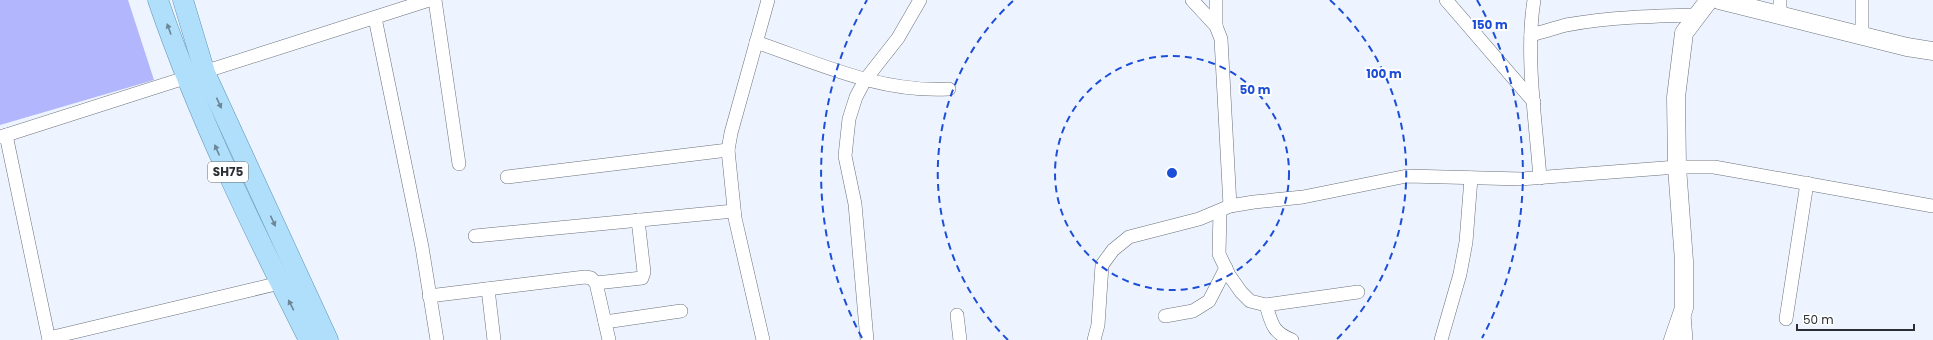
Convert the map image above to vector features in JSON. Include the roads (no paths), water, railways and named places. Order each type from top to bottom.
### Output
[{"type":"main road","name":"SH75","points":[[158,0],[328,340]]},
{"type":"main road","name":"SH75","points":[[183,0],[195,75],[221,159],[309,340]]},
{"type":"street","points":[[280,283],[49,339],[3,136],[429,0]]},
{"type":"street","points":[[435,0],[459,164]]},
{"type":"street","points":[[763,340],[734,211],[728,150],[731,133],[768,0]]},
{"type":"street","points":[[867,340],[855,204],[845,156],[849,119],[856,97],[865,80],[898,38],[920,0]]},
{"type":"street","points":[[1192,0],[1216,26]]},
{"type":"street","points":[[1216,0],[1216,26],[1221,39],[1222,52],[1225,209],[1219,254],[1241,292],[1250,301],[1266,305],[1358,292]]},
{"type":"street","points":[[1446,0],[1534,102]]},
{"type":"street","points":[[1534,0],[1531,35],[1534,102],[1540,178]]},
{"type":"street","points":[[1686,340],[1684,261],[1677,167],[1676,97],[1684,33],[1709,0]]},
{"type":"street","points":[[1719,0],[1780,8],[1862,36],[1907,47],[1933,51]]},
{"type":"street","points":[[1862,0],[1862,36]]},
{"type":"street","points":[[1531,35],[1566,25],[1599,21],[1643,16],[1698,15]]},
{"type":"street","points":[[375,18],[420,239],[437,340]]},
{"type":"street","points":[[756,42],[865,80],[923,90],[949,89]]},
{"type":"street","points":[[507,177],[728,150]]},
{"type":"street","points":[[1095,340],[1098,325],[1102,266],[1113,250],[1129,237],[1254,202],[1303,197],[1407,176],[1540,178],[1677,167],[1714,167],[1933,206]]},
{"type":"street","points":[[1441,340],[1460,274],[1466,242],[1471,178]]},
{"type":"street","points":[[1786,319],[1807,183]]},
{"type":"street","points":[[475,236],[734,211]]},
{"type":"street","points":[[596,283],[642,278],[644,272],[638,220]]},
{"type":"street","points":[[1165,316],[1193,311],[1209,302],[1226,268]]},
{"type":"street","points":[[429,296],[585,277],[591,278],[596,283],[609,340]]},
{"type":"street","points":[[488,289],[494,340]]},
{"type":"street","points":[[1266,305],[1275,329],[1280,335],[1292,340]]},
{"type":"street","points":[[1673,340],[1684,308]]},
{"type":"street","points":[[606,322],[681,311]]},
{"type":"street","points":[[957,316],[960,340]]}]
